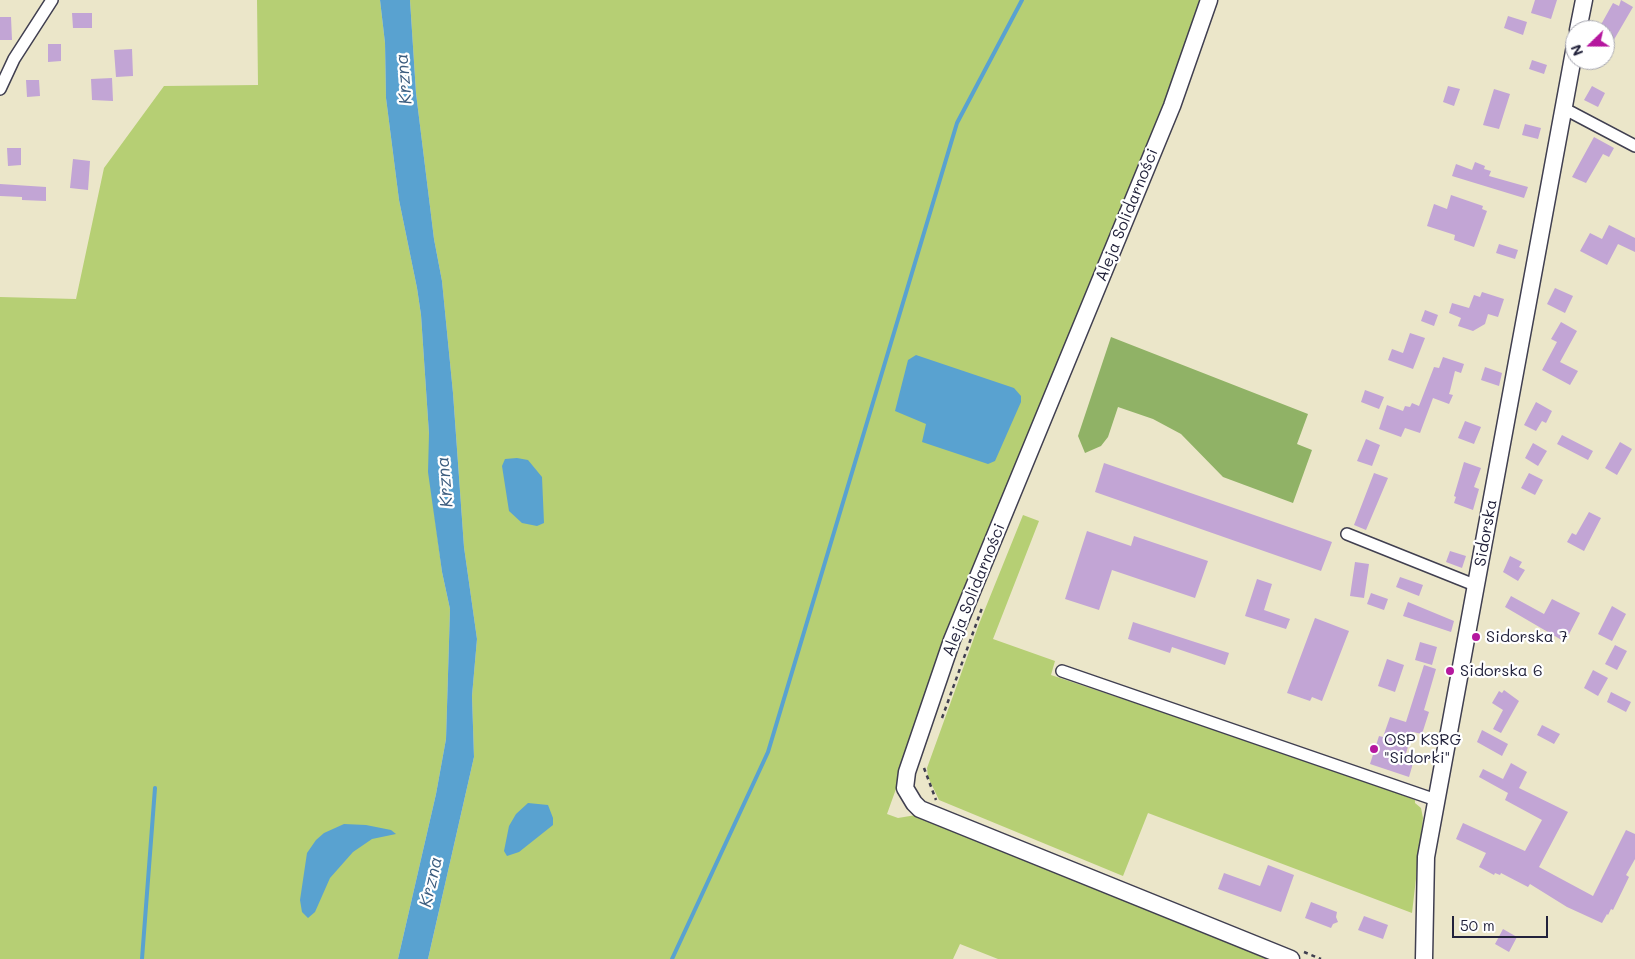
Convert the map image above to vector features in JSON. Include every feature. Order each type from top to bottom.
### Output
[{"type":"street","points":[[0,90],[14,59],[52,0]]},
{"type":"street","name":"Aleja Solidarności","points":[[1210,0],[1172,106],[952,640],[907,772],[905,788],[920,809],[1297,956]]},
{"type":"street","points":[[1580,20],[1584,0]]},
{"type":"street","name":"Sidorska","points":[[1424,957],[1423,921],[1426,857],[1570,70]]},
{"type":"street","points":[[1563,108],[1635,146]]},
{"type":"street","points":[[1347,534],[1477,586]]},
{"type":"street","points":[[1062,671],[1436,800]]},
{"type":"path","points":[[942,719],[985,601]]},
{"type":"path","points":[[925,764],[925,774],[937,802]]},
{"type":"path","points":[[1297,956],[1321,959]]},
{"type":"green space","points":[[257,0],[380,0],[385,43],[386,98],[399,200],[421,315],[429,434],[429,472],[442,572],[450,609],[446,739],[436,794],[398,959],[0,959],[0,297],[76,299],[104,168],[164,86],[258,85]]},
{"type":"green space","points":[[410,0],[1203,0],[1189,44],[934,683],[887,814],[898,818],[916,815],[1269,959],[998,959],[960,944],[953,959],[428,959],[474,757],[472,696],[477,639],[464,547],[453,393],[442,281],[434,239],[416,93]]},
{"type":"green space","points":[[1111,337],[1308,414],[1297,444],[1312,450],[1293,503],[1223,477],[1181,434],[1153,419],[1118,407],[1108,437],[1101,446],[1085,453],[1078,436]]},
{"type":"green space","points":[[1023,515],[1039,521],[993,639],[1055,661],[1051,675],[1362,779],[1415,800],[1415,803],[1421,808],[1423,818],[1412,913],[1148,813],[1123,876],[939,800],[928,777],[927,768],[979,624]]},
{"type":"water","name":"Krzna","points":[[380,0],[410,0],[416,93],[434,239],[442,281],[453,393],[464,547],[477,639],[472,696],[474,757],[428,959],[398,959],[436,794],[446,739],[450,609],[442,572],[428,472],[429,434],[421,315],[399,200],[386,98],[385,43]]},
{"type":"water","points":[[916,355],[1014,388],[1021,396],[1021,402],[995,461],[988,464],[922,442],[926,424],[895,411],[908,360]]},
{"type":"water","points":[[517,458],[528,460],[542,477],[544,523],[537,526],[522,523],[509,511],[502,466],[505,459]]},
{"type":"water","points":[[528,803],[548,805],[553,818],[553,825],[519,852],[507,856],[504,851],[509,826],[516,814]]},
{"type":"water","points":[[344,824],[366,825],[391,830],[396,834],[372,839],[353,852],[330,878],[315,912],[308,918],[302,912],[300,900],[307,853],[316,840],[324,833]]},
{"type":"building","points":[[1535,0],[1557,0],[1551,19],[1531,13]]},
{"type":"building","points":[[1621,0],[1633,7],[1615,38],[1615,20],[1604,20],[1613,3],[1619,6]]},
{"type":"building","points":[[72,13],[92,13],[92,28],[73,28]]},
{"type":"building","points":[[1508,16],[1527,22],[1523,35],[1504,28]]},
{"type":"building","points":[[0,17],[11,17],[12,40],[0,40]]},
{"type":"building","points":[[48,44],[61,44],[61,61],[48,62]]},
{"type":"building","points":[[132,49],[133,76],[116,77],[114,50]]},
{"type":"building","points":[[1532,60],[1547,65],[1544,74],[1529,69]]},
{"type":"building","points":[[112,78],[113,101],[92,100],[91,79]]},
{"type":"building","points":[[26,80],[39,80],[40,96],[27,97]]},
{"type":"building","points":[[1448,86],[1460,89],[1454,106],[1443,102]]},
{"type":"building","points":[[1592,86],[1605,93],[1598,107],[1584,100]]},
{"type":"building","points":[[1494,89],[1510,94],[1499,129],[1483,125]]},
{"type":"building","points":[[1525,124],[1541,128],[1538,139],[1522,135]]},
{"type":"building","points":[[1594,137],[1614,148],[1609,157],[1603,154],[1586,183],[1572,177]]},
{"type":"building","points":[[7,148],[21,148],[21,165],[8,166]]},
{"type":"building","points":[[73,159],[90,161],[88,190],[70,188]]},
{"type":"building","points":[[1475,162],[1485,166],[1484,169],[1491,171],[1489,176],[1528,187],[1524,198],[1452,176],[1456,164],[1472,170]]},
{"type":"building","points":[[0,184],[46,187],[46,201],[22,200],[22,197],[0,196]]},
{"type":"building","points":[[1451,195],[1483,206],[1482,209],[1487,211],[1474,247],[1454,240],[1455,235],[1427,226],[1434,204],[1447,209]]},
{"type":"building","points":[[1609,225],[1635,238],[1635,252],[1618,244],[1607,265],[1580,251],[1590,233],[1602,239]]},
{"type":"building","points":[[1499,244],[1518,250],[1515,259],[1496,253]]},
{"type":"building","points":[[1555,288],[1573,296],[1565,313],[1547,304]]},
{"type":"building","points":[[1482,292],[1504,299],[1498,317],[1488,314],[1485,324],[1473,331],[1458,326],[1461,318],[1449,313],[1452,303],[1469,308],[1474,295],[1480,297]]},
{"type":"building","points":[[1425,310],[1438,315],[1434,326],[1421,321]]},
{"type":"building","points":[[1561,322],[1577,331],[1560,362],[1578,371],[1570,385],[1542,370],[1557,342],[1551,339]]},
{"type":"building","points":[[1410,333],[1425,338],[1413,369],[1388,360],[1392,349],[1403,353]]},
{"type":"building","points":[[1443,357],[1464,364],[1461,373],[1455,371],[1449,394],[1453,395],[1449,404],[1433,398],[1420,433],[1405,428],[1401,437],[1379,429],[1387,405],[1403,411],[1405,406],[1410,407],[1412,403],[1419,406],[1434,367],[1439,368]]},
{"type":"building","points":[[1485,367],[1502,373],[1499,386],[1481,380]]},
{"type":"building","points":[[1365,390],[1384,397],[1379,409],[1361,402]]},
{"type":"building","points":[[1536,402],[1552,411],[1546,423],[1542,421],[1536,431],[1524,425]]},
{"type":"building","points":[[1465,421],[1481,427],[1474,444],[1458,438]]},
{"type":"building","points":[[1562,435],[1593,451],[1588,460],[1557,444]]},
{"type":"building","points":[[1366,439],[1380,445],[1372,466],[1357,461]]},
{"type":"building","points":[[1620,442],[1632,449],[1617,475],[1605,468]]},
{"type":"building","points":[[1533,443],[1547,451],[1538,466],[1525,458]]},
{"type":"building","points":[[1464,462],[1481,468],[1474,487],[1479,489],[1473,510],[1454,503],[1456,497],[1454,496]]},
{"type":"building","points":[[1104,463],[1332,542],[1321,571],[1095,492]]},
{"type":"building","points":[[1374,473],[1388,478],[1366,530],[1354,525]]},
{"type":"building","points":[[1529,473],[1543,480],[1535,495],[1521,488]]},
{"type":"building","points":[[1589,512],[1601,518],[1584,551],[1567,542],[1572,533],[1576,535]]},
{"type":"building","points":[[1087,531],[1131,546],[1134,536],[1208,561],[1195,598],[1112,570],[1099,610],[1065,599]]},
{"type":"building","points":[[1450,551],[1466,556],[1462,568],[1446,562]]},
{"type":"building","points":[[1510,556],[1522,562],[1519,567],[1525,570],[1518,581],[1503,572]]},
{"type":"building","points":[[1355,562],[1369,564],[1364,598],[1350,596]]},
{"type":"building","points":[[1400,577],[1423,585],[1419,596],[1396,587]]},
{"type":"building","points":[[1257,579],[1272,584],[1264,610],[1290,619],[1286,629],[1245,616]]},
{"type":"building","points":[[1371,593],[1388,599],[1384,610],[1367,604]]},
{"type":"building","points":[[1511,596],[1544,614],[1552,599],[1580,613],[1565,642],[1505,607]]},
{"type":"building","points":[[1408,602],[1454,621],[1451,632],[1403,616]]},
{"type":"building","points":[[1612,606],[1626,614],[1612,641],[1598,634]]},
{"type":"building","points":[[1315,618],[1349,631],[1322,701],[1312,697],[1310,701],[1287,693]]},
{"type":"building","points":[[1133,622],[1229,653],[1225,665],[1172,647],[1170,653],[1128,639]]},
{"type":"building","points":[[1420,642],[1437,647],[1432,665],[1415,660]]},
{"type":"building","points":[[1615,645],[1627,651],[1617,670],[1605,664]]},
{"type":"building","points":[[1387,659],[1404,665],[1395,692],[1378,686]]},
{"type":"building","points":[[1424,665],[1436,669],[1424,710],[1429,712],[1422,734],[1413,732],[1405,756],[1414,760],[1409,777],[1370,764],[1379,736],[1383,737],[1390,717],[1406,722]]},
{"type":"building","points":[[1593,670],[1608,678],[1598,696],[1584,688]]},
{"type":"building","points":[[1504,690],[1519,701],[1501,733],[1493,729],[1503,710],[1492,703],[1499,691],[1502,693]]},
{"type":"building","points":[[1611,692],[1631,702],[1626,712],[1607,702]]},
{"type":"building","points":[[1542,725],[1560,734],[1554,744],[1537,735]]},
{"type":"building","points":[[1482,730],[1508,744],[1502,756],[1477,742]]},
{"type":"building","points":[[1511,763],[1527,772],[1519,788],[1568,812],[1539,867],[1593,896],[1626,830],[1635,834],[1635,859],[1626,875],[1629,877],[1613,910],[1611,909],[1602,923],[1567,907],[1530,884],[1528,887],[1501,873],[1500,875],[1495,873],[1494,875],[1479,867],[1486,853],[1456,839],[1463,823],[1525,851],[1542,820],[1505,800],[1508,793],[1479,777],[1483,769],[1503,779]]},
{"type":"building","points":[[1268,865],[1294,875],[1281,912],[1218,889],[1224,873],[1260,886]]},
{"type":"building","points":[[1311,902],[1337,912],[1338,922],[1333,924],[1331,928],[1305,918]]},
{"type":"building","points":[[1364,916],[1388,925],[1383,939],[1358,930]]},
{"type":"building","points":[[1503,929],[1517,937],[1509,952],[1495,944]]},
{"type":"waterway","points":[[672,959],[768,752],[957,123],[1022,0]]},
{"type":"waterway","points":[[142,959],[155,788]]},
{"type":"place","name":"Sidorska 7","points":[[1476,637]]},
{"type":"place","name":"Sidorska 6","points":[[1450,671]]},
{"type":"place","name":"OSP KSRG \"Sidorki\"","points":[[1374,749]]}]
